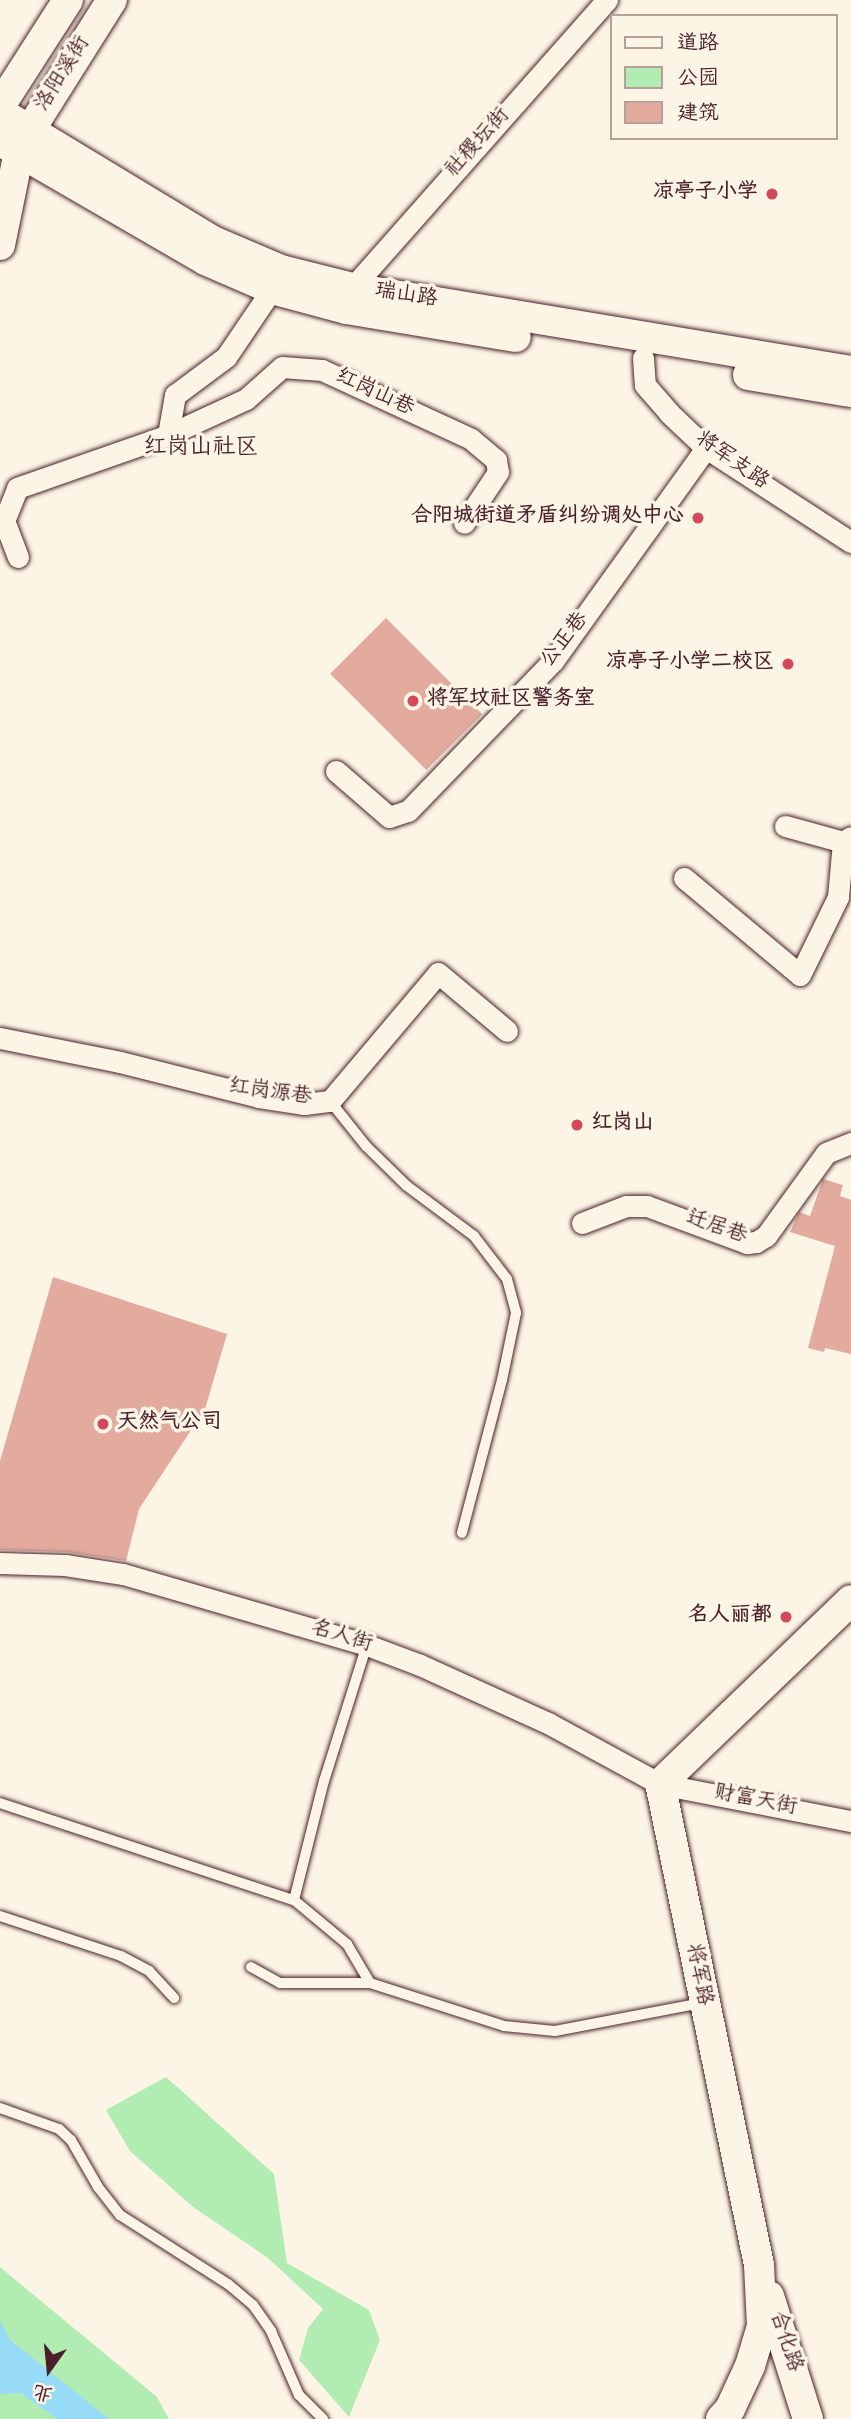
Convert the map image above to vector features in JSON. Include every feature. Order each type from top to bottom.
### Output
[{"type":"main road","name":"洛阳溪街","points":[[0,106],[68,0]]},
{"type":"main road","name":"洛阳溪街","points":[[16,141],[112,0]]},
{"type":"main road","name":"瑞山路","points":[[0,112],[16,141],[205,260],[272,289],[346,309],[851,392]]},
{"type":"main road","name":"瑞山路","points":[[16,141],[213,241],[281,270],[352,288],[851,371]]},
{"type":"main road","points":[[0,244],[16,141]]},
{"type":"main road","points":[[660,1784],[851,1600]]},
{"type":"main road","name":"将军路","points":[[660,1784],[702,2003],[759,2265],[762,2326],[750,2366],[730,2409],[721,2419]]},
{"type":"main road","name":"合化路","points":[[759,2265],[808,2419]]},
{"type":"street","name":"社稷坛街","points":[[352,288],[599,2]]},
{"type":"street","points":[[168,435],[175,396],[226,357],[272,289]]},
{"type":"street","name":"将军支路","points":[[643,358],[645,385],[668,414],[706,448],[851,542]]},
{"type":"street","name":"红岗山巷","points":[[18,557],[4,521],[17,488],[168,435],[247,399],[282,367],[321,370],[471,439],[496,460],[498,472],[464,523]]},
{"type":"street","name":"公正巷","points":[[336,771],[389,817],[408,811],[553,661],[706,448]]},
{"type":"street","points":[[684,878],[800,975],[838,897],[847,840],[785,826]]},
{"type":"street","name":"红岗源巷","points":[[0,1038],[120,1062],[259,1097],[304,1104],[330,1101],[438,973],[507,1031]]},
{"type":"street","name":"迁居巷","points":[[582,1223],[625,1206],[647,1206],[747,1243],[756,1242],[766,1236],[826,1153],[851,1143]]},
{"type":"street","name":"名人街","points":[[0,1563],[65,1565],[123,1574],[367,1646],[420,1665],[548,1723],[660,1784]]},
{"type":"street","name":"财富天街","points":[[660,1784],[851,1821]]},
{"type":"lane","points":[[330,1101],[366,1146],[407,1186],[474,1236],[507,1279],[516,1313],[502,1380],[462,1533]]},
{"type":"lane","points":[[294,1900],[324,1780],[367,1646]]},
{"type":"lane","points":[[0,1803],[294,1900],[347,1944],[370,1983]]},
{"type":"lane","points":[[0,1916],[121,1956],[149,1971],[174,1998]]},
{"type":"lane","points":[[251,1967],[280,1983],[370,1983],[504,2026],[533,2030],[555,2031],[702,2003]]},
{"type":"lane","points":[[0,2108],[59,2129],[71,2140],[98,2187],[120,2215],[228,2284],[253,2305],[271,2331],[299,2395],[323,2419]]},
{"type":"green space","points":[[166,2077],[274,2174],[287,2263],[369,2310],[380,2340],[349,2417],[299,2360],[308,2328],[323,2309],[268,2258],[193,2207],[130,2151],[106,2110]]},
{"type":"green space","points":[[0,2267],[157,2397],[169,2419],[0,2419]]},
{"type":"water","points":[[0,2321],[10,2340],[109,2419],[57,2419],[21,2393],[0,2394]]},
{"type":"building","name":"将军坟社区警务室","points":[[386,618],[482,714],[426,770],[330,674]]},
{"type":"building","points":[[823,1179],[843,1185],[840,1196],[851,1200],[851,1354],[825,1348],[824,1352],[808,1348],[835,1246],[790,1232],[799,1212],[810,1216]]},
{"type":"building","name":"天然气公司","points":[[53,1277],[227,1334],[205,1409],[139,1509],[126,1561],[66,1552],[0,1550],[0,1461]]},
{"type":"place","name":"凉亭子小学","points":[[772,194]]},
{"type":"place","name":"合阳城街道矛盾纠纷调处中心","points":[[698,518]]},
{"type":"place","name":"凉亭子小学二校区","points":[[788,664]]},
{"type":"place","name":"将军坟社区警务室","points":[[413,701]]},
{"type":"place","name":"红岗山","points":[[577,1125]]},
{"type":"place","name":"天然气公司","points":[[103,1424]]},
{"type":"place","name":"名人丽都","points":[[786,1617]]},
{"type":"district","name":"红岗山社区","points":[[201,449]]}]
